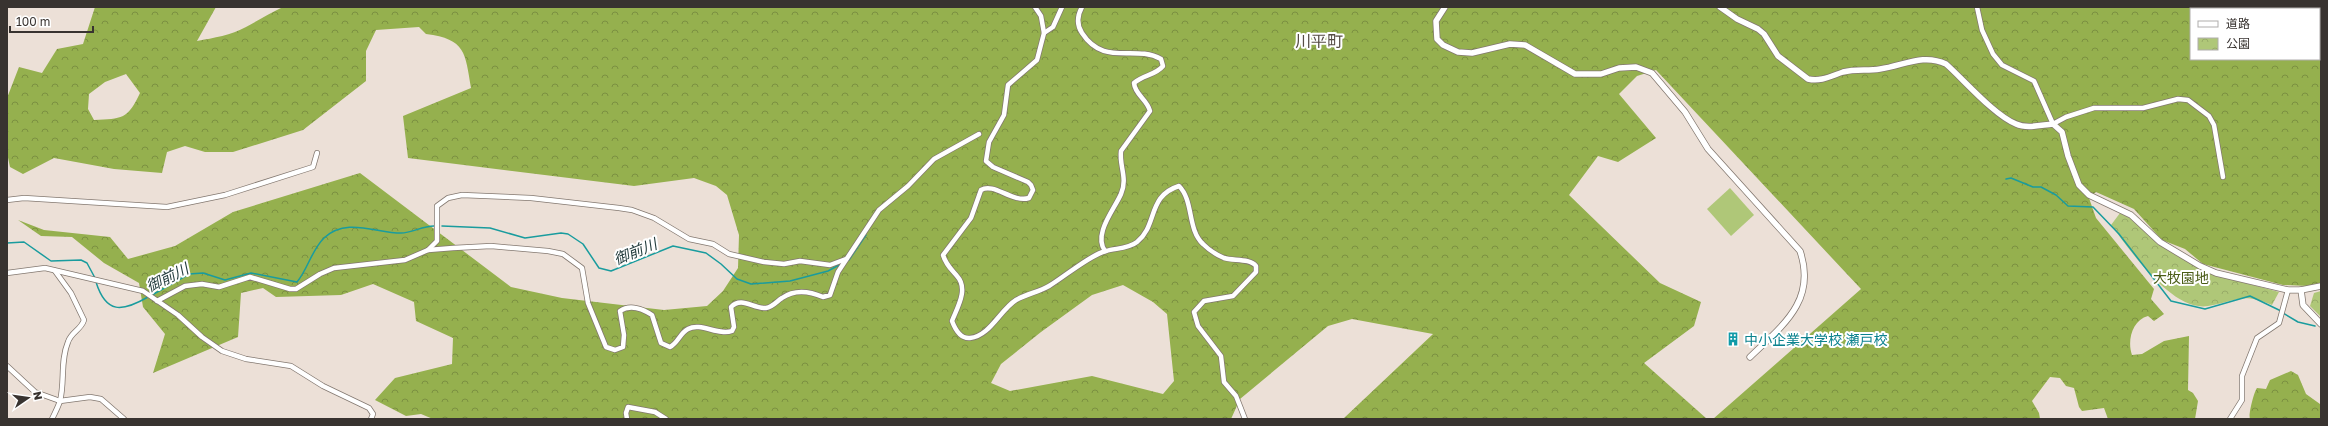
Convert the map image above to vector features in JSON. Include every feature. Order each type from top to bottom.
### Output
[{"type":"street","points":[[1035,7],[1041,16],[1044,33],[1037,60],[1008,85],[1004,115],[989,142],[986,161],[993,167],[1028,182],[1032,185],[1033,190],[1029,198],[1022,200],[993,189],[985,188],[981,190],[971,218],[943,255],[948,267],[960,280],[963,290],[952,321],[955,331],[963,337],[970,338],[980,335],[1009,305],[1050,286],[1105,251],[1132,246],[1139,240],[1148,228],[1153,209],[1160,197],[1170,188],[1178,186],[1185,192],[1195,232],[1204,245],[1223,257],[1254,264],[1256,272],[1233,296],[1204,301],[1194,312],[1198,326],[1221,356],[1224,382],[1236,396],[1245,419]]},
{"type":"street","points":[[1044,33],[1053,27],[1062,7]]},
{"type":"street","points":[[1082,7],[1077,20],[1080,31],[1095,47],[1104,52],[1122,55],[1156,56],[1161,59],[1163,66],[1158,72],[1139,78],[1134,83],[1134,89],[1148,104],[1150,112],[1121,151],[1125,180],[1122,193],[1103,230],[1102,240],[1105,251]]},
{"type":"street","points":[[1445,7],[1436,21],[1437,39],[1443,45],[1458,52],[1472,53],[1510,44],[1525,45],[1575,74],[1601,74],[1619,68],[1636,67],[1652,73],[1685,112],[1708,149],[1798,247],[1802,258],[1805,285],[1794,311],[1781,328],[1750,357]]},
{"type":"street","points":[[1720,7],[1737,19],[1758,29],[1764,34],[1778,56],[1808,79],[1830,78],[1853,70],[1881,69],[1924,59],[1937,60],[1946,64],[2001,115],[2016,124],[2034,126],[2052,124],[2066,117],[2094,108],[2143,108],[2178,99],[2188,100],[2209,116],[2214,125],[2223,177]]},
{"type":"street","points":[[1976,7],[1982,30],[1993,54],[2009,70],[2034,81],[2052,124],[2062,132],[2068,156],[2080,185],[2089,195],[2131,215],[2160,242],[2200,266],[2216,273],[2288,290],[2301,290],[2321,286]]},
{"type":"street","points":[[155,300],[185,286],[202,284],[219,287],[250,277],[290,289],[296,289],[320,274],[334,268],[405,260],[428,250],[477,246],[525,248],[563,254],[582,268],[588,303],[600,329],[604,344],[614,350],[623,347],[624,341],[620,314],[622,309],[628,307],[646,311],[652,315],[661,343],[670,347],[676,344],[684,332],[692,328],[725,332],[732,331],[734,327],[731,307],[735,304],[745,302],[766,308],[773,305],[788,294],[805,291],[826,297],[832,292],[835,278],[846,259],[879,210],[888,200],[908,186],[934,159],[979,134]]},
{"type":"street","points":[[7,200],[24,198],[167,207],[225,195],[314,167],[317,153]]},
{"type":"street","points":[[428,250],[437,240],[437,206],[448,198],[462,195],[531,198],[632,210],[654,218],[689,239],[718,246],[729,254],[764,262],[780,264],[800,261],[830,265],[846,259]]},
{"type":"street","points":[[7,273],[46,268],[143,291],[178,315],[202,337],[222,351],[246,359],[297,368],[323,386],[369,408],[373,414],[371,419]]},
{"type":"street","points":[[52,419],[60,401],[63,361],[67,343],[72,333],[82,326],[84,320],[71,293],[55,271]]},
{"type":"street","points":[[2230,419],[2242,400],[2242,376],[2258,338],[2276,326],[2282,312],[2288,290]]},
{"type":"street","points":[[2301,290],[2303,305],[2321,324]]},
{"type":"street","points":[[7,366],[36,392],[60,401],[90,397],[101,399],[124,419]]},
{"type":"street","points":[[627,419],[626,413],[628,407],[655,412],[666,419]]},
{"type":"green space","points":[[95,7],[216,7],[197,41],[234,32],[283,7],[2321,7],[2321,283],[2308,286],[2283,285],[2203,264],[2185,249],[2162,240],[2134,209],[2096,192],[2089,198],[2096,218],[2154,289],[2151,299],[2164,314],[2154,321],[2148,316],[2138,322],[2132,332],[2130,344],[2132,355],[2142,354],[2164,341],[2189,336],[2188,390],[2193,393],[2198,401],[2195,419],[2108,419],[2104,408],[2082,411],[2079,407],[2074,388],[2066,386],[2060,378],[2050,377],[2032,401],[2039,413],[2040,419],[1713,419],[1861,289],[1656,70],[1637,76],[1619,94],[1656,138],[1618,162],[1598,156],[1569,195],[1660,283],[1701,302],[1694,326],[1644,363],[1707,419],[1343,419],[1433,334],[1352,319],[1328,326],[1240,399],[1231,419],[433,419],[421,414],[406,416],[375,400],[395,378],[452,364],[453,338],[416,321],[414,302],[373,284],[341,295],[276,297],[263,288],[241,293],[238,337],[153,373],[165,334],[143,307],[139,283],[104,263],[72,237],[41,236],[18,220],[44,230],[110,237],[128,259],[175,246],[233,212],[360,173],[511,287],[562,298],[664,310],[707,306],[723,291],[738,268],[739,235],[727,195],[716,186],[694,178],[634,186],[408,158],[403,116],[471,88],[465,57],[456,44],[439,36],[426,34],[419,27],[376,30],[366,51],[366,81],[303,130],[233,152],[205,152],[185,146],[167,152],[162,173],[114,169],[54,158],[23,174],[10,167],[7,153],[7,98],[19,67],[42,73],[57,49],[83,44]],"holes":[[[126,74],[140,93],[132,108],[128,113],[118,118],[94,120],[88,109],[89,94],[105,82]],[[1123,285],[1153,302],[1167,314],[1174,381],[1163,394],[1092,376],[1010,391],[991,383],[1001,364],[1041,332],[1092,295]]]},
{"type":"green space","points":[[1730,188],[1754,215],[1731,236],[1707,209]]},
{"type":"green space","name":"大牧園地","points":[[2120,213],[2130,218],[2161,246],[2195,264],[2201,271],[2279,292],[2272,305],[2246,298],[2208,306],[2194,305],[2180,299],[2166,290],[2153,277],[2111,225]]},
{"type":"green space","points":[[2321,291],[2321,317],[2310,306],[2314,293]]},
{"type":"green space","points":[[2291,371],[2298,375],[2306,394],[2320,404],[2321,419],[2250,419],[2254,394],[2257,388],[2266,389],[2270,380]]},
{"type":"waterway","points":[[2006,179],[2011,178],[2033,187],[2041,187],[2056,195],[2068,206],[2093,207],[2119,234],[2171,301],[2205,309],[2250,296],[2281,311]]},
{"type":"waterway","name":"御前川","points":[[152,295],[189,274],[203,273],[225,280],[251,273],[297,282],[324,238],[342,228],[351,227],[401,233],[434,226]]},
{"type":"waterway","name":"御前川","points":[[442,226],[490,228],[525,238],[561,233],[568,234],[583,244],[599,268],[611,271],[673,246],[706,253],[721,264],[737,279],[751,284],[790,281],[828,271],[839,265]]},
{"type":"waterway","name":"御前川","points":[[849,260],[866,235]]},
{"type":"waterway","name":"御前川","points":[[7,243],[24,242],[51,261],[81,260],[87,263],[95,278]]},
{"type":"waterway","name":"御前川","points":[[96,282],[105,300],[110,305],[116,307],[130,305],[148,297]]},
{"type":"waterway","points":[[2283,313],[2298,322],[2315,326]]},
{"type":"place","name":"中小企業大学校 瀬戸校","points":[[1733,339]]},
{"type":"district","name":"川平町","points":[[1319,41]]}]
